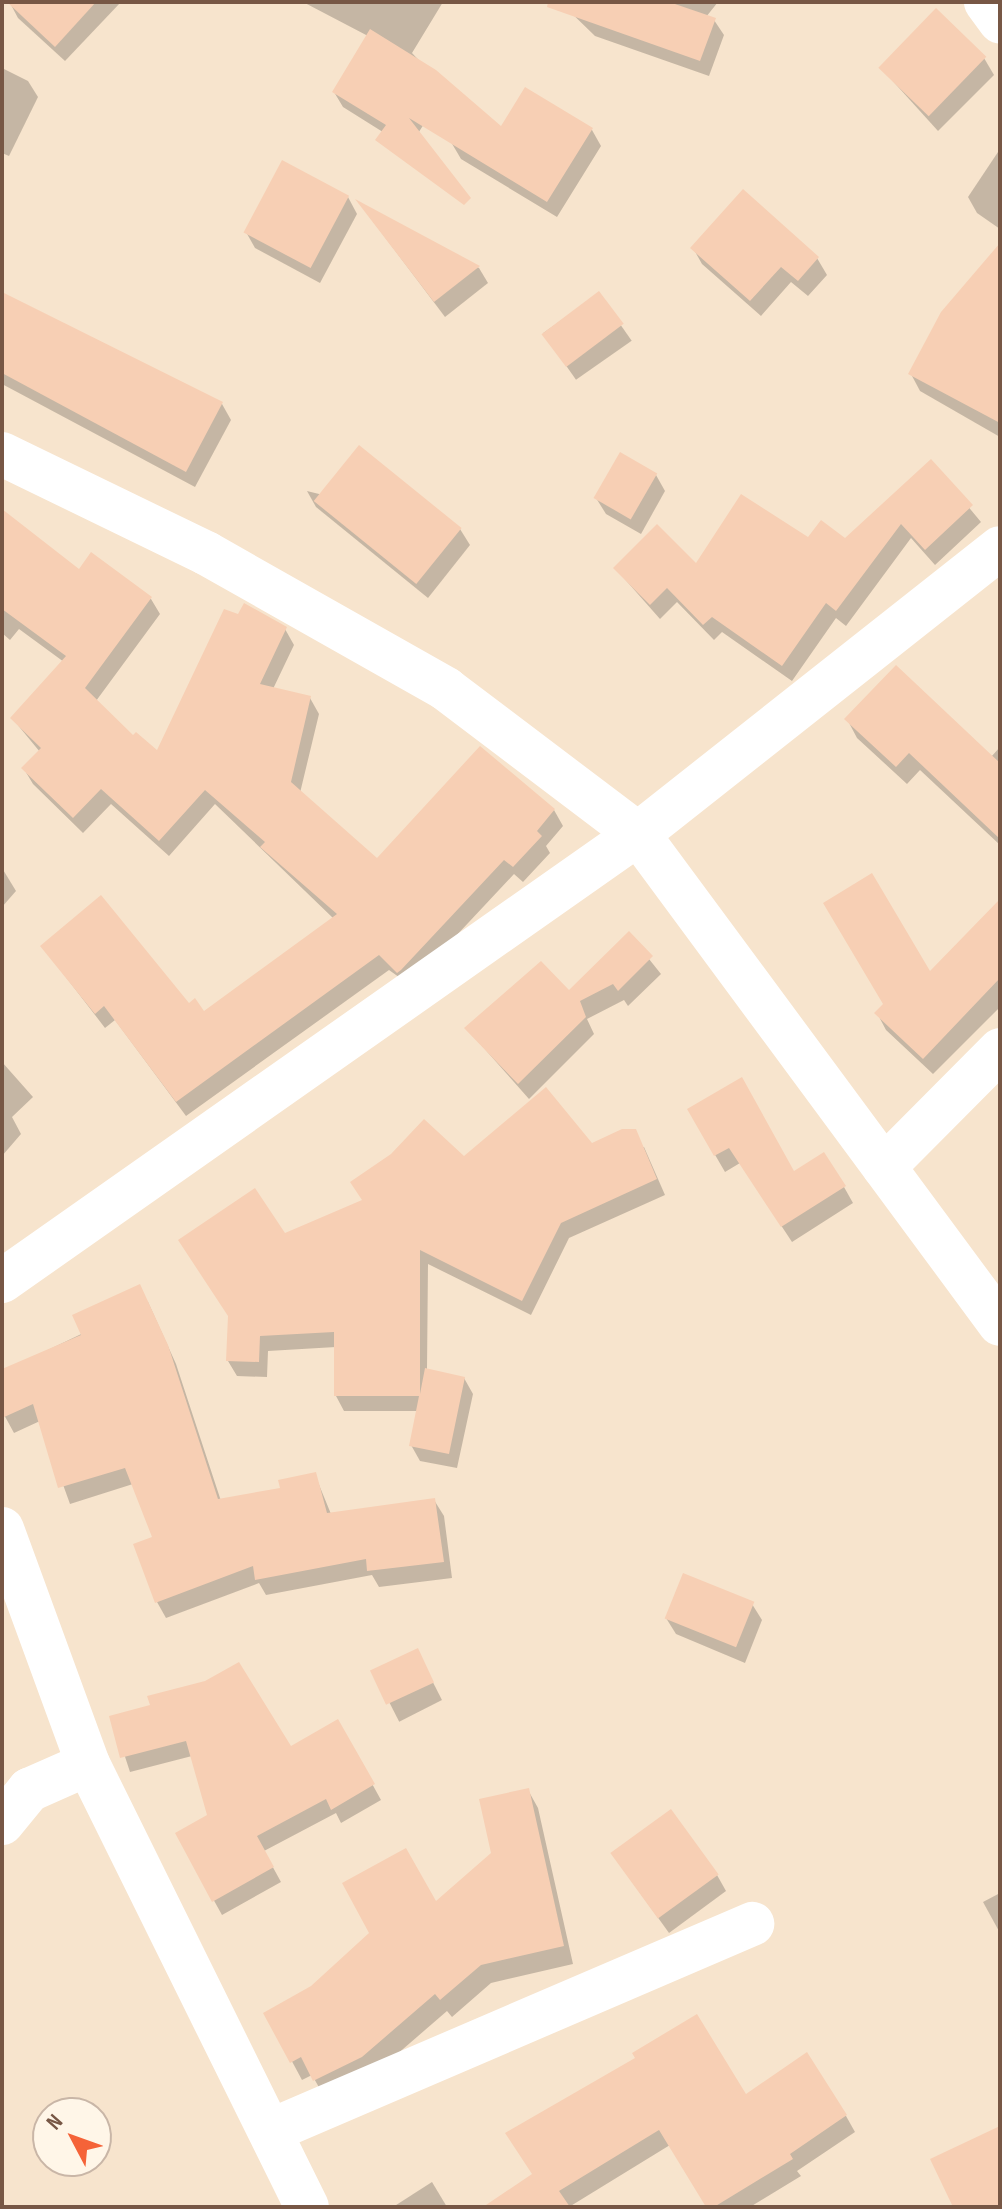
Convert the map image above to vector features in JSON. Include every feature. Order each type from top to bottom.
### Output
[{"type":"street","points":[[986,2],[1000,21]]},
{"type":"street","points":[[2,454],[206,553],[446,689],[638,834],[1000,1324]]},
{"type":"street","points":[[2,1281],[638,834],[1000,548]]},
{"type":"street","points":[[884,1167],[1000,1050]]},
{"type":"street","points":[[2,1529],[88,1764],[307,2207]]},
{"type":"street","points":[[2,1823],[29,1790],[88,1764]]},
{"type":"street","points":[[270,2131],[752,1924]]},
{"type":"shaded area","points":[[2,2],[1000,2],[1000,2207],[2,2207]]},
{"type":"building","points":[[7,2],[96,2],[55,47]]},
{"type":"building","points":[[548,2],[669,2],[716,18],[700,61],[547,7]]},
{"type":"building","points":[[936,8],[986,57],[929,116],[878,68]]},
{"type":"building","points":[[370,29],[436,70],[501,126],[525,87],[593,128],[547,202],[409,118],[471,198],[464,205],[375,140],[386,125],[332,92]]},
{"type":"building","points":[[282,160],[349,196],[311,268],[244,232]]},
{"type":"building","points":[[743,189],[819,257],[798,281],[781,267],[750,301],[690,248]]},
{"type":"building","points":[[355,199],[480,266],[434,302]]},
{"type":"building","points":[[1000,243],[1000,423],[908,374],[941,312]]},
{"type":"building","points":[[599,291],[624,324],[566,367],[541,334]]},
{"type":"building","points":[[2,292],[223,402],[186,472],[2,373]]},
{"type":"building","points":[[359,445],[462,528],[416,584],[314,501]]},
{"type":"building","points":[[620,452],[657,474],[631,519],[594,498]]},
{"type":"building","points":[[931,459],[973,505],[925,550],[901,524],[836,611],[826,603],[782,666],[712,617],[703,625],[667,588],[650,605],[613,568],[657,524],[696,563],[741,494],[808,537],[821,520],[845,538]]},
{"type":"building","points":[[2,509],[79,569],[91,552],[152,597],[85,688],[133,735],[136,732],[157,750],[224,609],[238,614],[244,603],[287,627],[260,684],[311,696],[291,782],[377,858],[480,746],[555,809],[537,831],[542,836],[513,867],[504,860],[397,973],[379,955],[176,1102],[104,1006],[95,1014],[40,946],[101,895],[189,1003],[195,998],[204,1011],[337,914],[260,847],[265,842],[205,790],[159,841],[101,789],[73,818],[21,768],[41,748],[10,718],[66,656],[2,609]]},
{"type":"building","points":[[896,665],[1000,763],[1000,839],[909,753],[896,767],[844,719]]},
{"type":"building","points":[[872,873],[930,971],[1000,899],[1000,978],[923,1059],[874,1013],[883,1004],[823,903]]},
{"type":"building","points":[[629,931],[653,956],[618,991],[613,984],[580,1001],[586,1017],[518,1084],[464,1028],[541,961],[569,990]]},
{"type":"building","points":[[742,1077],[794,1171],[824,1152],[846,1186],[781,1227],[729,1148],[714,1156],[687,1109]]},
{"type":"building","points":[[546,1087],[592,1143],[622,1129],[636,1129],[657,1179],[561,1223],[522,1301],[420,1250],[420,1394],[425,1368],[465,1377],[449,1454],[409,1446],[419,1396],[334,1396],[334,1332],[260,1336],[259,1362],[226,1361],[228,1316],[178,1240],[255,1188],[285,1233],[362,1200],[350,1182],[391,1154],[424,1119],[464,1156]]},
{"type":"building","points":[[140,1284],[168,1345],[218,1499],[280,1488],[278,1480],[316,1472],[327,1513],[435,1498],[444,1562],[367,1571],[366,1559],[255,1580],[253,1566],[155,1603],[133,1544],[152,1537],[125,1468],[58,1488],[33,1404],[2,1418],[2,1369],[81,1335],[72,1315]]},
{"type":"building","points":[[683,1573],[754,1602],[736,1647],[665,1618]]},
{"type":"building","points":[[418,1648],[434,1682],[386,1705],[370,1670]]},
{"type":"building","points":[[239,1662],[291,1746],[338,1719],[375,1784],[331,1810],[326,1799],[257,1836],[274,1867],[212,1902],[175,1833],[207,1815],[186,1741],[120,1758],[109,1716],[150,1705],[147,1696],[205,1681]]},
{"type":"building","points":[[529,1788],[564,1946],[481,1965],[440,2000],[435,1994],[362,2057],[313,2081],[301,2057],[290,2063],[263,2013],[311,1986],[369,1933],[342,1883],[406,1848],[436,1901],[491,1853],[479,1799]]},
{"type":"building","points":[[671,1809],[719,1875],[658,1919],[610,1853]]},
{"type":"building","points":[[697,2014],[746,2094],[807,2052],[847,2115],[790,2154],[793,2159],[714,2207],[706,2207],[659,2130],[559,2191],[570,2207],[483,2207],[532,2174],[505,2133],[635,2058],[632,2053]]},
{"type":"building","points":[[1000,2126],[1000,2207],[953,2207],[930,2159]]}]
